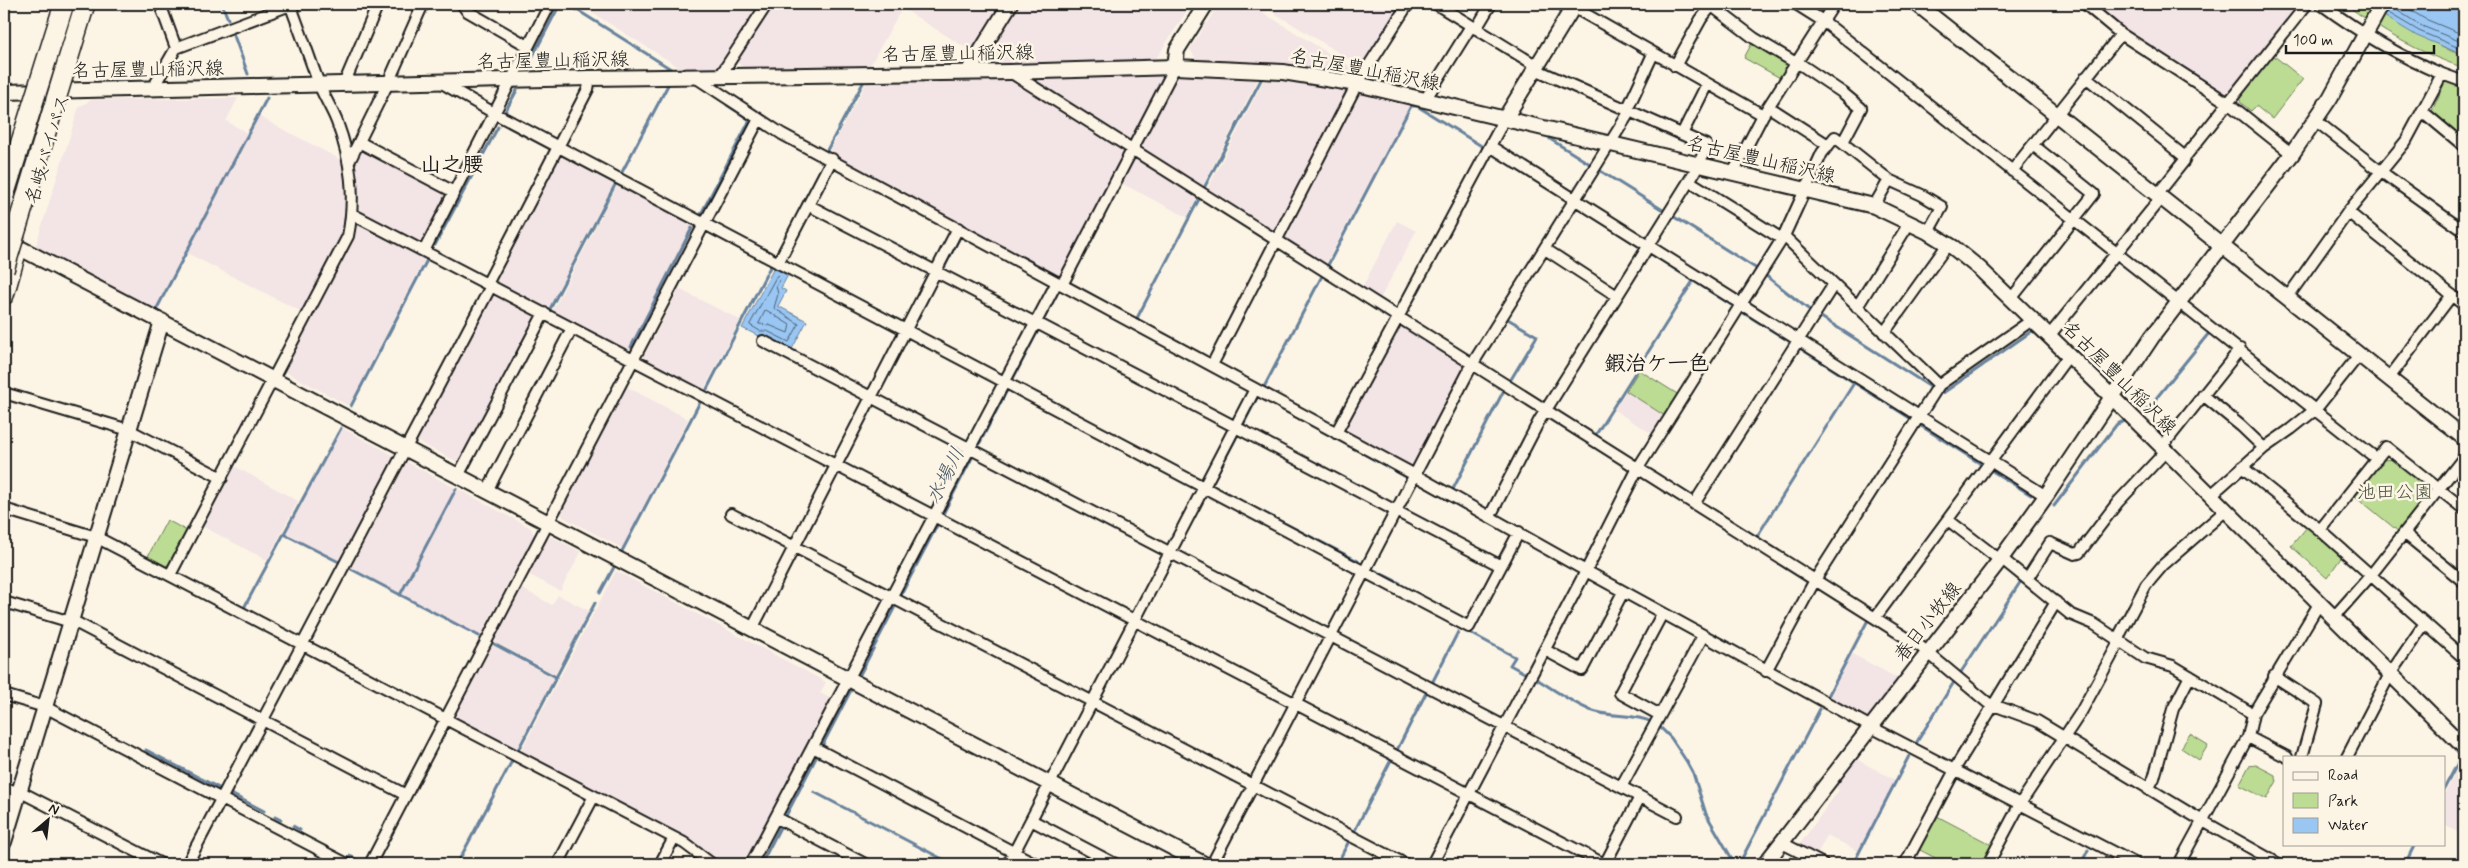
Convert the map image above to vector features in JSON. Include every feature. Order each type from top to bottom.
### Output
[{"type":"highway","name":"名岐バイパス","points":[[4,186],[60,4]]},
{"type":"highway","points":[[4,196],[64,4]]},
{"type":"highway","points":[[33,91],[45,76],[64,25],[76,4]]},
{"type":"highway","points":[[4,270],[85,4]]},
{"type":"highway","name":"名岐バイパス","points":[[4,295],[66,90],[95,4]]},
{"type":"highway","points":[[4,207],[33,163],[66,90]]},
{"type":"street","points":[[160,4],[176,48]]},
{"type":"street","points":[[153,88],[176,48],[291,4],[320,85],[337,122],[349,162],[353,185],[352,214],[348,236],[342,249],[170,575]]},
{"type":"street","points":[[344,84],[378,4]]},
{"type":"street","points":[[349,162],[388,83],[422,4]]},
{"type":"street","points":[[462,4],[467,11],[528,46]]},
{"type":"street","points":[[424,251],[550,4]]},
{"type":"street","points":[[720,76],[767,4]]},
{"type":"street","points":[[968,72],[1010,4]]},
{"type":"street","points":[[751,864],[817,749],[848,679],[896,599],[1038,324],[1175,66],[1177,50],[1206,4]]},
{"type":"street","points":[[1212,365],[1357,84],[1408,4]]},
{"type":"street","points":[[1436,4],[1536,67],[1706,145],[1699,165],[1546,410],[1490,516]]},
{"type":"street","points":[[1425,100],[1474,27],[1492,4]]},
{"type":"street","points":[[1796,4],[1823,21],[2377,459]]},
{"type":"street","points":[[1733,173],[1766,111],[1834,4]]},
{"type":"street","points":[[1917,4],[2464,438]]},
{"type":"street","points":[[2085,4],[2121,34],[2228,103],[2292,154]]},
{"type":"street","points":[[2049,336],[2116,254],[2184,162],[2185,157],[2307,4]]},
{"type":"street","points":[[2321,4],[2368,31],[2419,65],[2464,82]]},
{"type":"street","name":"春日小牧線","points":[[1765,864],[2001,559],[2178,303],[2292,154],[2315,120],[2382,4]]},
{"type":"street","points":[[1675,66],[1701,20],[1712,5],[1754,38],[1843,93],[1861,108],[1843,142]]},
{"type":"street","points":[[1336,433],[1504,120],[1574,6],[1707,84],[1766,111],[1828,145]]},
{"type":"street","points":[[2012,171],[2121,34]]},
{"type":"street","points":[[1212,864],[1473,363],[1611,144],[1629,110],[1653,54]]},
{"type":"street","name":"名古屋豊山稲沢線","points":[[4,92],[590,78],[1010,72],[1175,66],[1283,72],[1357,84],[1874,206],[1928,232],[1948,244],[1980,269],[2464,746]]},
{"type":"street","points":[[1010,72],[1875,618],[1928,654],[1957,679],[1994,705],[2036,721],[2148,789],[2279,864]]},
{"type":"street","points":[[2287,298],[2348,212],[2406,141],[2442,74]]},
{"type":"street","points":[[695,77],[782,134],[832,159],[1415,475],[1766,671],[2136,864]]},
{"type":"street","points":[[187,864],[406,449],[588,90],[590,78]]},
{"type":"street","points":[[2086,78],[2185,157]]},
{"type":"street","points":[[440,82],[494,114],[1469,626],[1519,532]]},
{"type":"street","points":[[1682,134],[1707,84]]},
{"type":"street","points":[[2422,111],[2464,146]]},
{"type":"street","points":[[370,864],[759,119]]},
{"type":"street","points":[[2315,120],[2380,171],[2464,230]]},
{"type":"street","points":[[1432,864],[1638,468],[1783,238],[1828,145],[1835,137],[1889,180],[1922,195],[1942,207],[1928,232]]},
{"type":"street","points":[[359,142],[454,192]]},
{"type":"street","points":[[2010,299],[2094,194],[2033,144]]},
{"type":"street","points":[[1490,146],[2046,496]]},
{"type":"street","points":[[778,262],[832,159]]},
{"type":"street","points":[[1874,206],[1889,180]]},
{"type":"street","points":[[1689,181],[1783,238],[1834,284],[1938,385]]},
{"type":"street","points":[[808,205],[1501,566]]},
{"type":"street","points":[[2348,212],[2464,305]]},
{"type":"street","points":[[352,214],[837,464],[1604,864],[1640,797]]},
{"type":"street","points":[[1857,307],[1910,222]]},
{"type":"street","points":[[752,629],[958,228]]},
{"type":"street","points":[[1884,333],[1948,244]]},
{"type":"street","points":[[18,247],[1204,864]]},
{"type":"street","points":[[1545,249],[1617,296]]},
{"type":"street","points":[[1694,504],[1834,284]]},
{"type":"street","points":[[2388,378],[2452,296]]},
{"type":"street","points":[[458,476],[544,313]]},
{"type":"street","points":[[1766,671],[1815,580],[1938,385],[2032,320]]},
{"type":"street","points":[[4,842],[162,321]]},
{"type":"street","points":[[487,491],[572,328]]},
{"type":"street","points":[[763,341],[1677,816]]},
{"type":"street","points":[[2027,579],[2050,543],[2075,554],[2080,553],[2118,502],[2164,449],[2203,395],[2240,349]]},
{"type":"street","points":[[1875,618],[2069,355]]},
{"type":"street","points":[[2210,496],[2264,448],[2291,430],[2316,409],[2359,355]]},
{"type":"street","points":[[1008,864],[1255,389]]},
{"type":"street","points":[[4,393],[129,430],[222,478]]},
{"type":"street","points":[[2203,395],[2241,426],[2264,448]]},
{"type":"street","points":[[2320,530],[2386,447],[2464,509]]},
{"type":"street","points":[[2333,618],[2404,534],[2464,457]]},
{"type":"street","points":[[2242,467],[2320,530],[2464,658]]},
{"type":"street","points":[[4,509],[96,537],[674,838],[712,864]]},
{"type":"street","points":[[1988,864],[2020,804],[2081,712],[2120,640],[2120,634],[2146,585],[2163,565],[2225,511]]},
{"type":"street","points":[[731,514],[1405,864]]},
{"type":"street","points":[[1948,520],[2070,614],[2094,624],[2145,658],[2173,666],[2252,714]]},
{"type":"street","points":[[2404,534],[2464,582]]},
{"type":"street","points":[[1545,650],[1582,670],[1623,592]]},
{"type":"street","points":[[4,602],[71,621],[406,795]]},
{"type":"street","points":[[1905,864],[1954,770],[2056,602]]},
{"type":"street","points":[[2179,864],[2201,820],[2248,737],[2252,714],[2318,604]]},
{"type":"street","points":[[1660,715],[1620,693],[1662,614]]},
{"type":"street","points":[[2348,756],[2390,674],[2425,623]]},
{"type":"street","points":[[1621,787],[1703,636]]},
{"type":"street","points":[[2148,789],[2154,778],[2173,708],[2190,676]]},
{"type":"street","points":[[2274,676],[2317,704],[2302,756]]},
{"type":"street","points":[[4,695],[45,707],[347,864]]},
{"type":"street","points":[[2248,737],[2284,756]]},
{"type":"street","points":[[817,749],[1036,864]]},
{"type":"street","points":[[4,788],[19,792],[161,864]]},
{"type":"street","points":[[558,864],[594,796]]},
{"type":"street","points":[[1031,820],[1115,864]]},
{"type":"street","points":[[783,821],[865,864]]},
{"type":"street","points":[[660,864],[674,838]]},
{"type":"street","points":[[1782,843],[1823,864]]},
{"type":"shaded area","points":[[578,4],[760,4],[717,71],[687,72]]},
{"type":"shaded area","points":[[774,4],[1001,4],[971,51],[902,8],[868,69],[746,71],[737,62]]},
{"type":"shaded area","points":[[1015,4],[1191,4],[1158,56],[1146,64],[994,67],[985,53]]},
{"type":"shaded area","points":[[1219,4],[1249,4],[1359,72],[1352,78],[1311,68],[1276,64],[1198,62],[1190,49]]},
{"type":"shaded area","points":[[1260,4],[1402,4],[1362,67]]},
{"type":"shaded area","points":[[2094,4],[2303,4],[2232,94],[2227,95],[2135,36]]},
{"type":"shaded area","points":[[1175,74],[1260,75],[1202,187],[1139,147]]},
{"type":"shaded area","points":[[1166,75],[1131,142],[1032,80],[1033,77]]},
{"type":"shaded area","points":[[1266,76],[1351,89],[1277,230],[1272,231],[1207,190]]},
{"type":"shaded area","points":[[1012,78],[1039,94],[1038,97],[1127,154],[1061,280],[828,154],[868,80]]},
{"type":"shaded area","points":[[1358,91],[1411,103],[1324,267],[1281,239]]},
{"type":"shaded area","points":[[238,98],[226,121],[247,133],[154,310],[35,248],[79,107],[91,100]]},
{"type":"shaded area","points":[[258,116],[343,161],[347,181],[347,201],[342,235],[302,312],[187,253]]},
{"type":"shaded area","points":[[361,147],[448,192],[423,239],[419,241],[362,212],[359,206],[354,160]]},
{"type":"shaded area","points":[[1132,156],[1137,156],[1198,196],[1187,217],[1119,182]]},
{"type":"shaded area","points":[[563,158],[613,184],[548,309],[499,283],[496,277],[558,160]]},
{"type":"shaded area","points":[[617,186],[693,225],[629,351],[552,312]]},
{"type":"shaded area","points":[[1397,221],[1416,231],[1379,301],[1361,290]]},
{"type":"shaded area","points":[[356,224],[362,224],[426,257],[349,406],[284,371],[349,247]]},
{"type":"shaded area","points":[[679,289],[740,320],[704,389],[645,359],[644,356]]},
{"type":"shaded area","points":[[496,295],[538,316],[462,464],[416,441],[492,296]]},
{"type":"shaded area","points":[[1397,324],[1401,324],[1465,364],[1466,368],[1413,471],[1341,432]]},
{"type":"shaded area","points":[[627,387],[688,419],[622,548],[563,517],[561,511]]},
{"type":"shaded area","points":[[1626,391],[1665,416],[1654,435],[1614,410]]},
{"type":"shaded area","points":[[342,428],[395,456],[339,561],[286,533]]},
{"type":"shaded area","points":[[407,462],[455,488],[399,593],[351,567]]},
{"type":"shaded area","points":[[234,466],[298,501],[267,560],[202,526]]},
{"type":"shaded area","points":[[458,489],[531,528],[534,535],[480,636],[402,594]]},
{"type":"shaded area","points":[[552,537],[581,552],[560,591],[528,574],[547,539]]},
{"type":"shaded area","points":[[616,571],[826,682],[820,693],[834,700],[747,864],[720,864],[687,839],[521,751]]},
{"type":"shaded area","points":[[521,588],[552,605],[558,595],[589,611],[555,674],[493,641]]},
{"type":"shaded area","points":[[490,644],[554,678],[516,749],[455,716],[454,713]]},
{"type":"shaded area","points":[[1852,654],[1901,680],[1869,719],[1829,699]]},
{"type":"shaded area","points":[[2464,757],[2464,835],[2446,826],[2446,791]]},
{"type":"shaded area","points":[[1854,758],[1895,780],[1858,851],[1827,835],[1815,858],[1797,848],[1839,790],[1833,785]]},
{"type":"green space","points":[[2345,4],[2364,4],[2451,51],[2464,55],[2464,68],[2432,56],[2402,41],[2373,24]]},
{"type":"green space","points":[[1753,41],[1791,64],[1782,79],[1744,58]]},
{"type":"green space","points":[[2273,55],[2303,79],[2272,119],[2256,106],[2251,111],[2241,103],[2239,98]]},
{"type":"green space","points":[[2448,81],[2464,87],[2464,138],[2432,111],[2445,82]]},
{"type":"green space","points":[[1639,370],[1679,395],[1665,416],[1626,391]]},
{"type":"green space","name":"池田公園","points":[[2396,459],[2430,486],[2432,490],[2399,532],[2354,495],[2382,460]]},
{"type":"green space","points":[[167,520],[187,531],[169,564],[166,566],[148,556]]},
{"type":"green space","points":[[2308,526],[2343,555],[2327,578],[2291,546]]},
{"type":"green space","points":[[2190,734],[2208,745],[2199,760],[2181,748]]},
{"type":"green space","points":[[2256,765],[2275,775],[2277,781],[2267,799],[2239,785],[2249,766]]},
{"type":"green space","points":[[1935,815],[1992,845],[1982,864],[1947,864],[1918,849]]},
{"type":"water","points":[[2364,4],[2464,4],[2464,55],[2417,36]]},
{"type":"water","points":[[774,268],[788,275],[781,288],[786,291],[778,306],[807,321],[792,349],[765,335],[763,338],[742,328]]},
{"type":"waterway","points":[[222,4],[228,19]]},
{"type":"waterway","points":[[524,73],[560,4]]},
{"type":"waterway","points":[[572,4],[574,8],[674,71]]},
{"type":"waterway","points":[[233,33],[248,74]]},
{"type":"waterway","points":[[1204,188],[1263,76]]},
{"type":"waterway","points":[[826,152],[863,83]]},
{"type":"waterway","points":[[621,174],[668,85]]},
{"type":"waterway","points":[[505,112],[517,90]]},
{"type":"waterway","points":[[156,310],[267,98]]},
{"type":"waterway","points":[[701,214],[750,120],[727,105]]},
{"type":"waterway","points":[[1328,265],[1411,106],[1417,106],[1483,147]]},
{"type":"waterway","points":[[435,245],[498,127]]},
{"type":"waterway","points":[[1550,139],[1593,166]]},
{"type":"waterway","points":[[777,255],[825,161],[822,160]]},
{"type":"waterway","points":[[1512,166],[1570,202]]},
{"type":"waterway","points":[[1599,170],[1666,212]]},
{"type":"waterway","points":[[550,309],[615,185]]},
{"type":"waterway","points":[[1135,322],[1199,199]]},
{"type":"waterway","points":[[1576,206],[1643,249]]},
{"type":"waterway","points":[[1671,215],[1757,269]]},
{"type":"waterway","points":[[1782,227],[1788,216]]},
{"type":"waterway","points":[[631,347],[692,228]]},
{"type":"waterway","points":[[945,266],[962,236]]},
{"type":"waterway","points":[[1738,299],[1775,240]]},
{"type":"waterway","points":[[1648,252],[1733,306]]},
{"type":"waterway","points":[[351,406],[427,260]]},
{"type":"waterway","points":[[707,389],[770,267]]},
{"type":"waterway","points":[[1765,275],[1812,312]]},
{"type":"waterway","points":[[1263,389],[1322,276]]},
{"type":"waterway","points":[[912,329],[937,280]]},
{"type":"waterway","points":[[1595,436],[1693,281]]},
{"type":"waterway","name":"水場川","points":[[859,676],[1059,290]]},
{"type":"waterway","points":[[1742,312],[1792,343]]},
{"type":"waterway","points":[[1818,315],[1932,388]]},
{"type":"waterway","points":[[1506,318],[1537,336],[1510,381]]},
{"type":"waterway","points":[[1939,392],[1943,393],[2032,331]]},
{"type":"waterway","points":[[2145,412],[2209,333]]},
{"type":"waterway","points":[[1798,347],[1913,420]]},
{"type":"waterway","points":[[1756,538],[1854,383]]},
{"type":"waterway","points":[[1451,493],[1503,392]]},
{"type":"waterway","points":[[1244,423],[1258,396],[1260,397]]},
{"type":"waterway","points":[[621,553],[700,402]]},
{"type":"waterway","points":[[1283,410],[1408,478]]},
{"type":"waterway","points":[[2054,506],[2117,424],[2125,421]]},
{"type":"waterway","points":[[1918,424],[1984,466]]},
{"type":"waterway","points":[[245,606],[341,428]]},
{"type":"waterway","points":[[1211,485],[1236,438]]},
{"type":"waterway","points":[[1989,469],[2031,495]]},
{"type":"waterway","points":[[1416,482],[1485,520]]},
{"type":"waterway","points":[[1210,485],[1358,561]]},
{"type":"waterway","points":[[400,595],[456,489]]},
{"type":"waterway","points":[[284,534],[339,562]]},
{"type":"waterway","points":[[1915,555],[1924,543]]},
{"type":"waterway","points":[[600,593],[614,567]]},
{"type":"waterway","points":[[349,568],[479,636]]},
{"type":"waterway","points":[[1374,570],[1400,583]]},
{"type":"waterway","points":[[1959,675],[2021,581]]},
{"type":"waterway","points":[[1405,599],[1415,604]]},
{"type":"waterway","points":[[518,750],[595,603]]},
{"type":"waterway","points":[[1828,696],[1868,620]]},
{"type":"waterway","points":[[1465,630],[1515,657],[1510,665],[1528,675]]},
{"type":"waterway","points":[[1432,683],[1458,632]]},
{"type":"waterway","points":[[494,644],[556,677]]},
{"type":"waterway","points":[[1535,678],[1590,710],[1605,714],[1637,717],[1652,722]]},
{"type":"waterway","points":[[1915,745],[1954,682]]},
{"type":"waterway","name":"水場川","points":[[761,864],[851,690]]},
{"type":"waterway","points":[[1397,750],[1426,693]]},
{"type":"waterway","points":[[1739,864],[1820,709]]},
{"type":"waterway","points":[[1660,727],[1671,738],[1687,762],[1693,773],[1706,814],[1735,864]]},
{"type":"waterway","points":[[146,750],[219,788]]},
{"type":"waterway","points":[[2446,785],[2462,755]]},
{"type":"waterway","points":[[1853,864],[1909,756]]},
{"type":"waterway","points":[[457,864],[513,759]]},
{"type":"waterway","points":[[1354,832],[1391,760]]},
{"type":"waterway","points":[[814,792],[952,864]]},
{"type":"waterway","points":[[229,793],[264,811]]},
{"type":"waterway","points":[[275,817],[281,820]]},
{"type":"waterway","points":[[293,826],[300,830]]},
{"type":"waterway","points":[[1337,864],[1349,841]]},
{"type":"waterway","points":[[654,864],[664,845]]},
{"type":"waterway","points":[[2405,864],[2414,846]]},
{"type":"waterway","points":[[2081,864],[2088,850]]},
{"type":"waterway","points":[[350,856],[364,863]]},
{"type":"district","name":"山之腰","points":[[452,165]]},
{"type":"district","name":"鍜治ケ一色","points":[[1657,364]]}]
